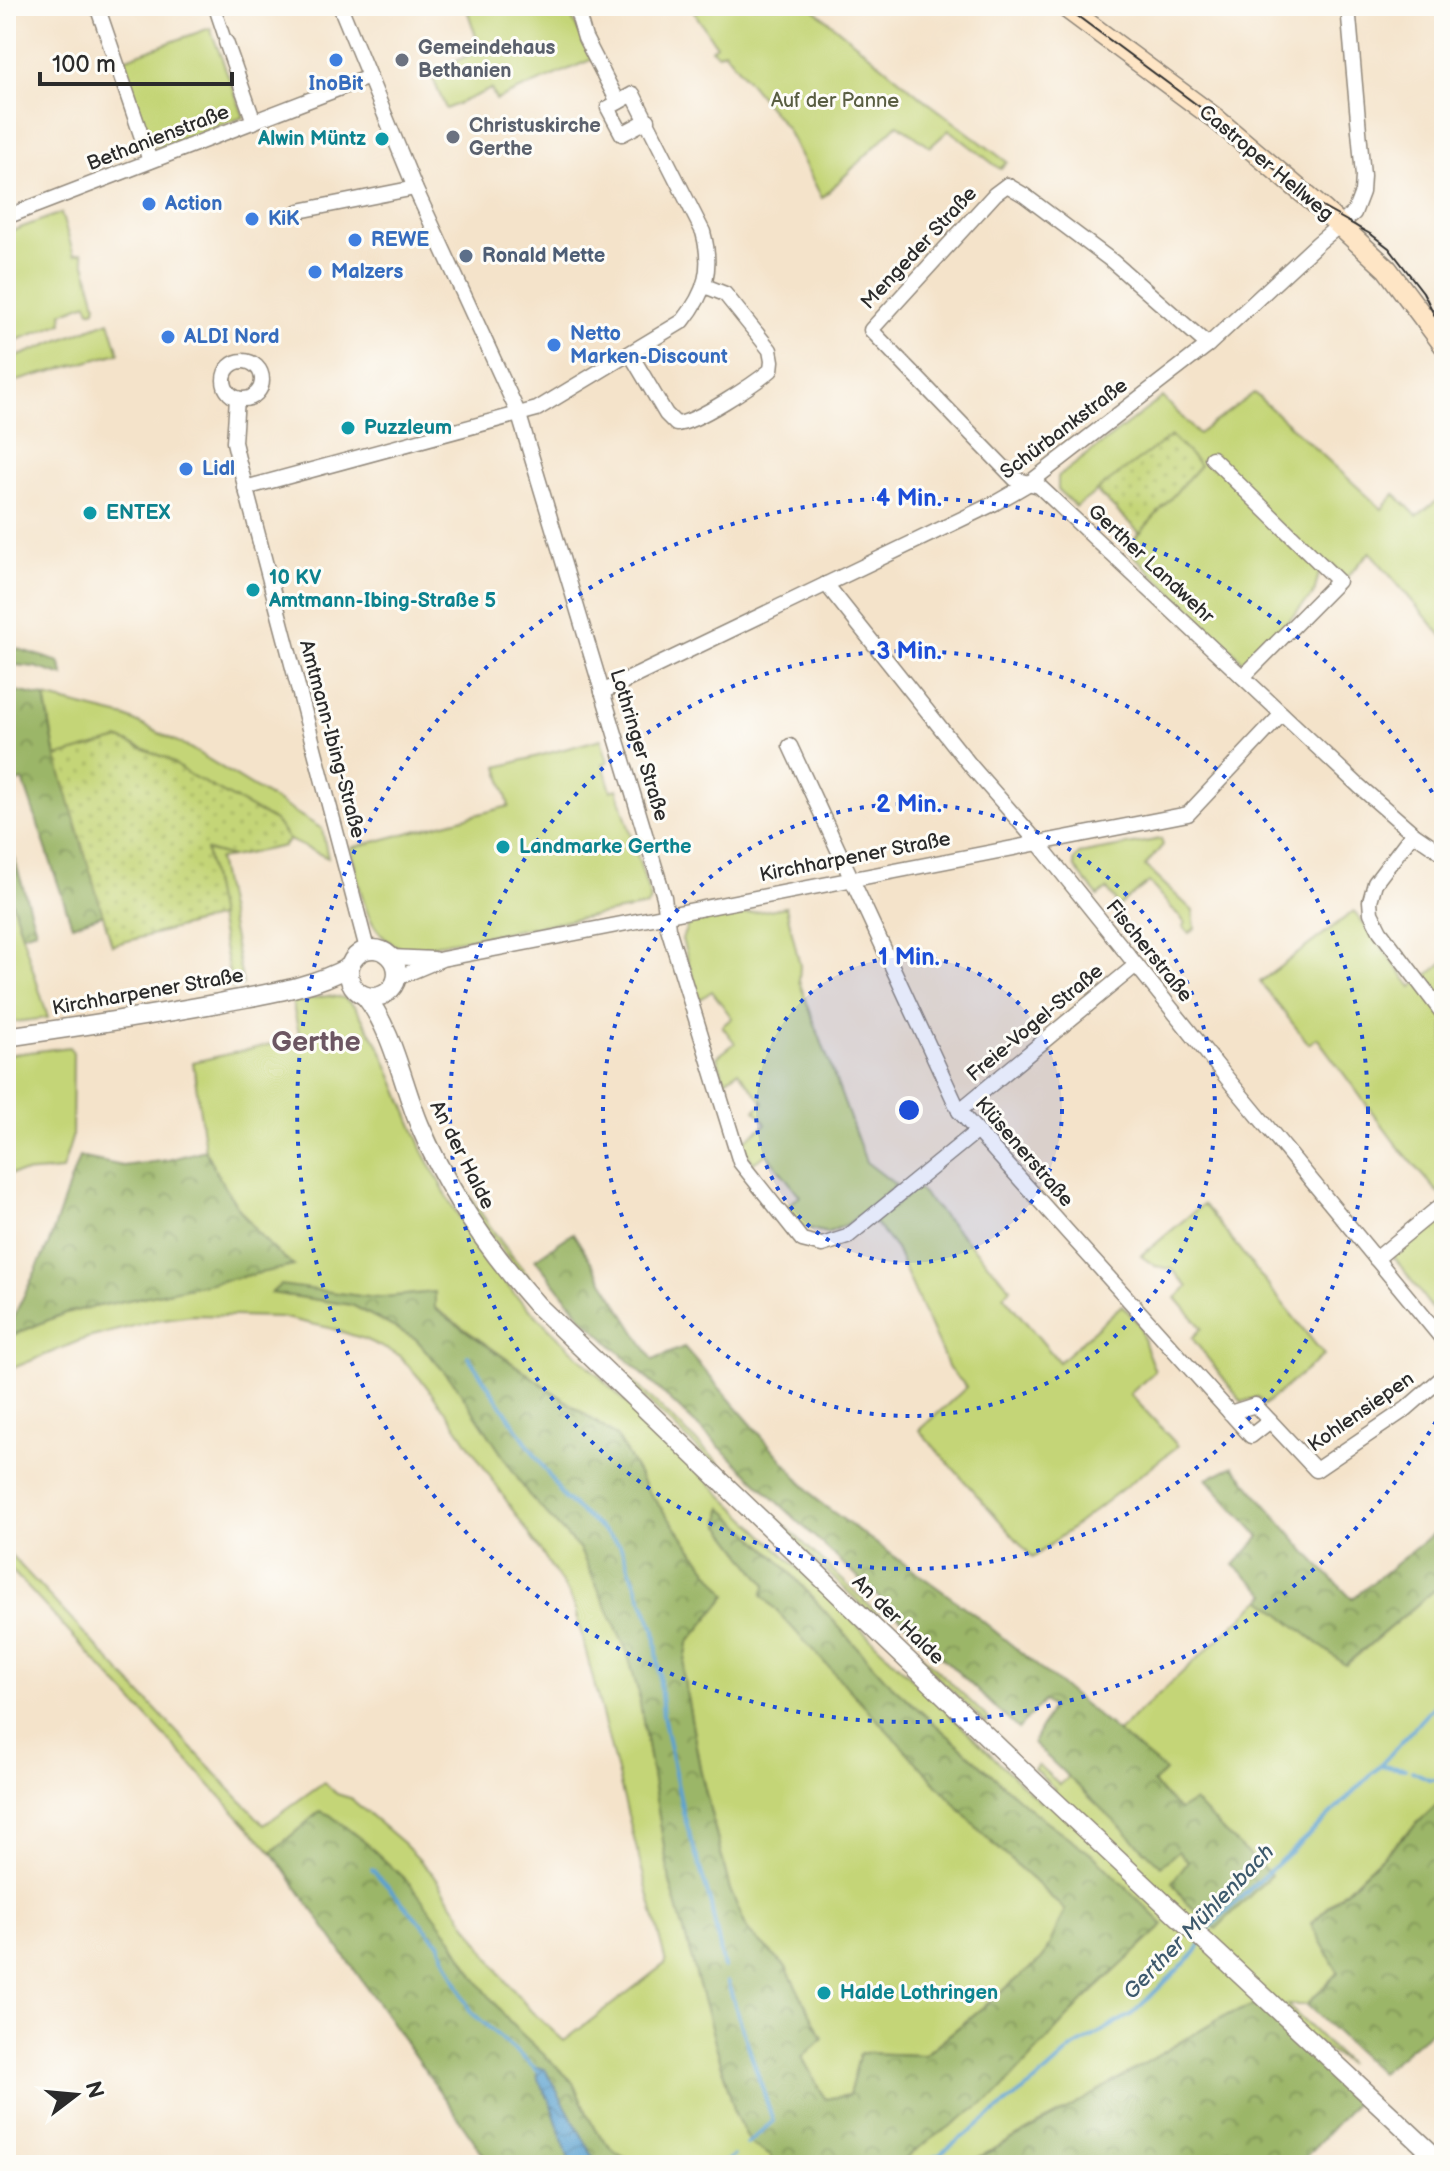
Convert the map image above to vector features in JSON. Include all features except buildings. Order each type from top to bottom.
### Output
[{"type":"main road","name":"Castroper Hellweg","points":[[1064,6],[1216,119],[1339,225],[1387,269],[1444,345]]},
{"type":"street","points":[[97,6],[150,161]]},
{"type":"street","points":[[214,6],[254,122]]},
{"type":"street","name":"Lothringer Straße","points":[[340,6],[415,188],[519,415],[740,1162],[799,1237],[816,1245],[831,1244],[847,1237],[977,1131]]},
{"type":"street","name":"Schürbankstraße","points":[[602,692],[995,503],[1028,484],[1208,345],[1339,225],[1358,207],[1363,176],[1348,6]]},
{"type":"street","points":[[577,11],[585,38],[618,102]]},
{"type":"street","name":"Bethanienstraße","points":[[6,217],[369,77]]},
{"type":"street","points":[[245,488],[537,409],[683,321],[696,305],[705,286],[708,250],[703,232],[648,120],[633,94],[608,108],[622,134],[648,120]]},
{"type":"street","name":"Mengeder Straße","points":[[1028,484],[1015,479],[871,330],[995,194],[1007,185],[1024,195],[1112,261],[1208,345]]},
{"type":"street","points":[[299,211],[415,188]]},
{"type":"street","points":[[631,355],[666,414],[676,424],[687,422],[771,370],[770,350],[725,294],[705,286]]},
{"type":"street","name":"Amtmann-Ibing-Straße","points":[[237,398],[234,442],[367,949]]},
{"type":"street","points":[[1212,458],[1338,581],[1243,677]]},
{"type":"street","name":"Gerther Landwehr","points":[[1028,484],[1039,486],[1282,714],[1413,833],[1444,854]]},
{"type":"street","name":"Fischerstraße","points":[[826,584],[971,766],[1039,844],[1444,1341]]},
{"type":"street","name":"Kirchharpener Straße","points":[[391,957],[442,959],[1188,814],[1282,714]]},
{"type":"street","name":"Klüsenerstraße","points":[[790,746],[959,1111],[1251,1436],[1270,1421]]},
{"type":"street","points":[[1413,833],[1375,883],[1370,901],[1371,913],[1380,931],[1444,1015]]},
{"type":"street","points":[[367,949],[380,950],[391,957],[397,970],[394,984],[379,997],[360,994],[348,976],[349,967],[356,956],[367,949]]},
{"type":"street","name":"Kirchharpener Straße","points":[[394,984],[442,959]]},
{"type":"street","name":"Freie-Vogel-Straße","points":[[959,1111],[1136,965]]},
{"type":"street","name":"Kirchharpener Straße","points":[[6,1037],[125,1020],[296,988],[349,967]]},
{"type":"street","name":"An der Halde","points":[[394,984],[388,1007],[394,1054]]},
{"type":"street","name":"Kirchharpener Straße","points":[[296,988],[336,987],[360,994]]},
{"type":"street","name":"An der Halde","points":[[360,994],[381,1018],[423,1134],[451,1189],[486,1244],[537,1305],[1044,1791],[1444,2165]]},
{"type":"street","points":[[1376,1259],[1444,1203]]},
{"type":"street","name":"Kohlensiepen","points":[[1270,1421],[1316,1470],[1406,1409],[1444,1376]]},
{"type":"street","points":[[1230,1413],[1255,1405],[1270,1421]]},
{"type":"green space","points":[[466,6],[566,6],[593,59],[496,100],[491,89],[446,109],[431,74],[480,49]]},
{"type":"green space","name":"Auf der Panne","points":[[690,6],[810,6],[921,97],[1007,162],[1000,169],[949,130],[930,147],[898,124],[822,198],[786,128],[724,51],[718,54],[711,49],[716,45]]},
{"type":"green space","points":[[210,28],[244,117],[161,146],[147,145],[118,61]]},
{"type":"green space","points":[[61,213],[74,255],[82,253],[95,309],[90,311],[87,303],[62,313],[63,323],[6,344],[6,233]]},
{"type":"green space","points":[[109,321],[119,353],[6,384],[6,361]]},
{"type":"green space","points":[[1254,393],[1382,509],[1395,494],[1417,516],[1444,495],[1444,638],[1370,552],[1346,578],[1330,563],[1319,573],[1314,594],[1250,660],[1242,660],[1126,548],[1199,466],[1171,436],[1076,507],[1058,490],[1058,477],[1163,397],[1198,434]]},
{"type":"green space","points":[[1171,436],[1200,465],[1140,533],[1096,491]]},
{"type":"green space","points":[[6,645],[59,662],[64,676],[35,667],[6,664]]},
{"type":"green space","points":[[6,689],[45,697],[56,757],[104,914],[72,925],[23,780],[6,785]]},
{"type":"green space","points":[[45,697],[126,717],[188,747],[322,829],[328,858],[289,840],[275,821],[189,775],[166,758],[120,739],[56,757]]},
{"type":"green space","points":[[120,739],[166,758],[190,775],[275,821],[289,840],[284,846],[232,857],[206,850],[219,917],[112,945],[56,757]]},
{"type":"green space","points":[[601,739],[608,762],[603,764],[611,791],[617,789],[651,900],[647,906],[407,950],[381,935],[366,909],[351,848],[509,806],[498,767]]},
{"type":"green space","points":[[6,831],[36,930],[22,934],[6,883]]},
{"type":"green space","points":[[1161,839],[1163,845],[1145,866],[1193,911],[1195,928],[1189,933],[1183,926],[1185,923],[1149,882],[1116,908],[1115,900],[1107,889],[1098,896],[1075,868],[1074,860],[1079,854]]},
{"type":"green space","points":[[205,850],[232,857],[218,859],[243,985],[232,988]]},
{"type":"green space","points":[[6,883],[48,1018],[6,1023]]},
{"type":"green space","points":[[786,907],[800,966],[799,981],[866,1162],[896,1185],[848,1224],[827,1233],[804,1227],[787,1206],[800,1196],[767,1154],[753,1163],[742,1143],[766,1124],[755,1110],[764,1103],[738,1071],[725,1081],[717,1057],[735,1043],[722,1026],[732,1018],[712,991],[699,1000],[682,939],[688,924]]},
{"type":"green space","points":[[1354,911],[1412,987],[1444,962],[1444,1199],[1396,1144],[1317,1038],[1309,1044],[1260,982]]},
{"type":"green space","points":[[328,996],[344,998],[355,1007],[381,1049],[424,1153],[450,1202],[481,1251],[515,1295],[1040,1802],[1055,1789],[1034,1769],[1038,1765],[1060,1785],[1262,1599],[1346,1665],[1444,1582],[1444,1798],[1311,1923],[1338,1972],[1307,2005],[1287,2005],[1348,2064],[1260,2003],[1225,2016],[1061,2113],[965,2165],[900,2165],[1164,1925],[1095,1857],[1035,1813],[890,1684],[777,1558],[722,1508],[720,1524],[766,1585],[981,1832],[1065,1910],[1044,1957],[924,2055],[860,2053],[849,2095],[825,2099],[802,2057],[786,1967],[748,1931],[730,1890],[701,1773],[683,1675],[688,1643],[727,1595],[648,1491],[617,1437],[435,1308],[434,1292],[375,1298],[280,1286],[272,1293],[352,1305],[416,1339],[456,1385],[528,1494],[580,1550],[627,1651],[638,1691],[670,1882],[736,2116],[751,2144],[771,2156],[775,2165],[638,2165],[615,2152],[595,2130],[572,2081],[510,2023],[476,1979],[448,1933],[320,1811],[272,1852],[6,1564],[6,1550],[264,1825],[324,1782],[337,1794],[350,1798],[404,1844],[433,1874],[504,1979],[531,2011],[564,2041],[666,1963],[574,1605],[448,1414],[399,1355],[330,1328],[280,1317],[193,1315],[156,1320],[84,1339],[6,1371],[6,1338],[65,1313],[293,1266],[271,1249],[223,1188],[205,1150],[193,1062],[300,1038],[292,1001]]},
{"type":"green space","points":[[69,1047],[73,1052],[72,1138],[62,1170],[6,1174],[6,1055]]},
{"type":"green space","points":[[433,1129],[492,1230],[567,1319],[989,1719],[986,1723],[544,1303],[479,1221],[429,1130]]},
{"type":"green space","points":[[205,1150],[242,1214],[266,1242],[294,1266],[65,1313],[6,1338],[49,1243],[79,1157],[123,1166],[168,1160]]},
{"type":"green space","points":[[917,1188],[1011,1288],[1003,1295],[1059,1362],[1122,1305],[1140,1325],[1155,1371],[1130,1394],[1178,1446],[1033,1558],[919,1430],[967,1387],[949,1369],[896,1249],[874,1222]]},
{"type":"green space","points":[[1203,1204],[1324,1355],[1264,1405],[1258,1397],[1242,1402],[1192,1338],[1202,1328],[1176,1298],[1188,1287],[1172,1269],[1155,1266],[1141,1256]]},
{"type":"green space","points":[[1444,1213],[1444,1313],[1438,1317],[1392,1254]]},
{"type":"green space","points":[[573,1233],[653,1360],[684,1347],[819,1502],[974,1614],[1165,1771],[1153,1783],[1179,1810],[1194,1801],[1271,1875],[1216,1929],[1185,1901],[1172,1882],[1188,1861],[1178,1851],[1161,1866],[1033,1743],[1052,1707],[1044,1701],[1018,1729],[581,1316],[535,1259]]},
{"type":"green space","points":[[280,1285],[375,1298],[435,1292],[435,1309],[617,1437],[648,1491],[727,1595],[688,1643],[683,1675],[701,1773],[730,1890],[748,1931],[786,1967],[823,2038],[802,2057],[825,2099],[849,2095],[860,2053],[925,2055],[1044,1957],[1065,1910],[981,1832],[762,1595],[766,1585],[720,1524],[722,1508],[777,1558],[890,1684],[1035,1813],[1095,1857],[1164,1925],[1083,2001],[996,2095],[913,2152],[900,2165],[775,2165],[771,2156],[751,2144],[736,2116],[670,1882],[638,1691],[627,1651],[580,1550],[528,1494],[456,1385],[416,1339],[352,1305],[271,1293]]},
{"type":"green space","points":[[1233,1466],[1309,1555],[1352,1599],[1444,1525],[1444,1582],[1345,1665],[1262,1599],[1267,1594],[1234,1565],[1260,1537],[1207,1479]]},
{"type":"green space","points":[[1444,1798],[1444,2020],[1380,2073],[1307,2005],[1338,1972],[1311,1924]]},
{"type":"green space","points":[[320,1811],[330,1815],[366,1843],[411,1885],[510,2023],[572,2081],[595,2130],[615,2152],[638,2165],[491,2165],[272,1852]]},
{"type":"green space","points":[[1260,2003],[1356,2102],[1298,2165],[965,2165],[1061,2113],[1225,2016]]},
{"type":"water","points":[[537,2067],[545,2069],[598,2165],[571,2165],[550,2102],[538,2080]]},
{"type":"waterway","points":[[468,1356],[564,1498],[620,1545],[655,1631],[663,1715],[683,1812],[710,1901],[724,1968]]},
{"type":"waterway","name":"Gerther Mühlenbach","points":[[1206,1934],[1364,1782],[1444,1696]]},
{"type":"waterway","points":[[1380,1766],[1405,1769]]},
{"type":"waterway","points":[[1412,1771],[1429,1779],[1444,1779]]},
{"type":"waterway","points":[[372,1869],[439,1943],[470,2011],[538,2071]]},
{"type":"waterway","name":"Gerther Mühlenbach","points":[[913,2165],[939,2155],[1035,2082],[1073,2048],[1132,2014],[1200,1945]]},
{"type":"waterway","points":[[727,1981],[773,2121],[747,2144]]},
{"type":"waterway","points":[[721,2165],[733,2156]]},
{"type":"tram line","points":[[1064,6],[1216,119],[1313,202],[1389,248],[1423,292],[1437,320]]},
{"type":"place","name":"InoBit","points":[[336,60]]},
{"type":"place","name":"Gemeindehaus Bethanien","points":[[402,60]]},
{"type":"place","name":"Christuskirche Gerthe","points":[[453,137]]},
{"type":"place","name":"Alwin Müntz","points":[[382,139]]},
{"type":"place","name":"Action","points":[[149,204]]},
{"type":"place","name":"KiK","points":[[252,219]]},
{"type":"place","name":"REWE","points":[[355,240]]},
{"type":"place","name":"Ronald Mette","points":[[466,256]]},
{"type":"place","name":"Malzers","points":[[315,272]]},
{"type":"place","name":"ALDI Nord","points":[[168,337]]},
{"type":"place","name":"Netto Marken-Discount","points":[[554,345]]},
{"type":"place","name":"Puzzleum","points":[[348,428]]},
{"type":"place","name":"Lidl","points":[[186,469]]},
{"type":"place","name":"ENTEX","points":[[90,513]]},
{"type":"place","name":"10 KV Amtmann-Ibing-Straße 5","points":[[253,590]]},
{"type":"place","name":"Landmarke Gerthe","points":[[503,847]]},
{"type":"place","name":"Halde Lothringen","points":[[824,1993]]},
{"type":"district","name":"Gerthe","points":[[316,1042]]}]
